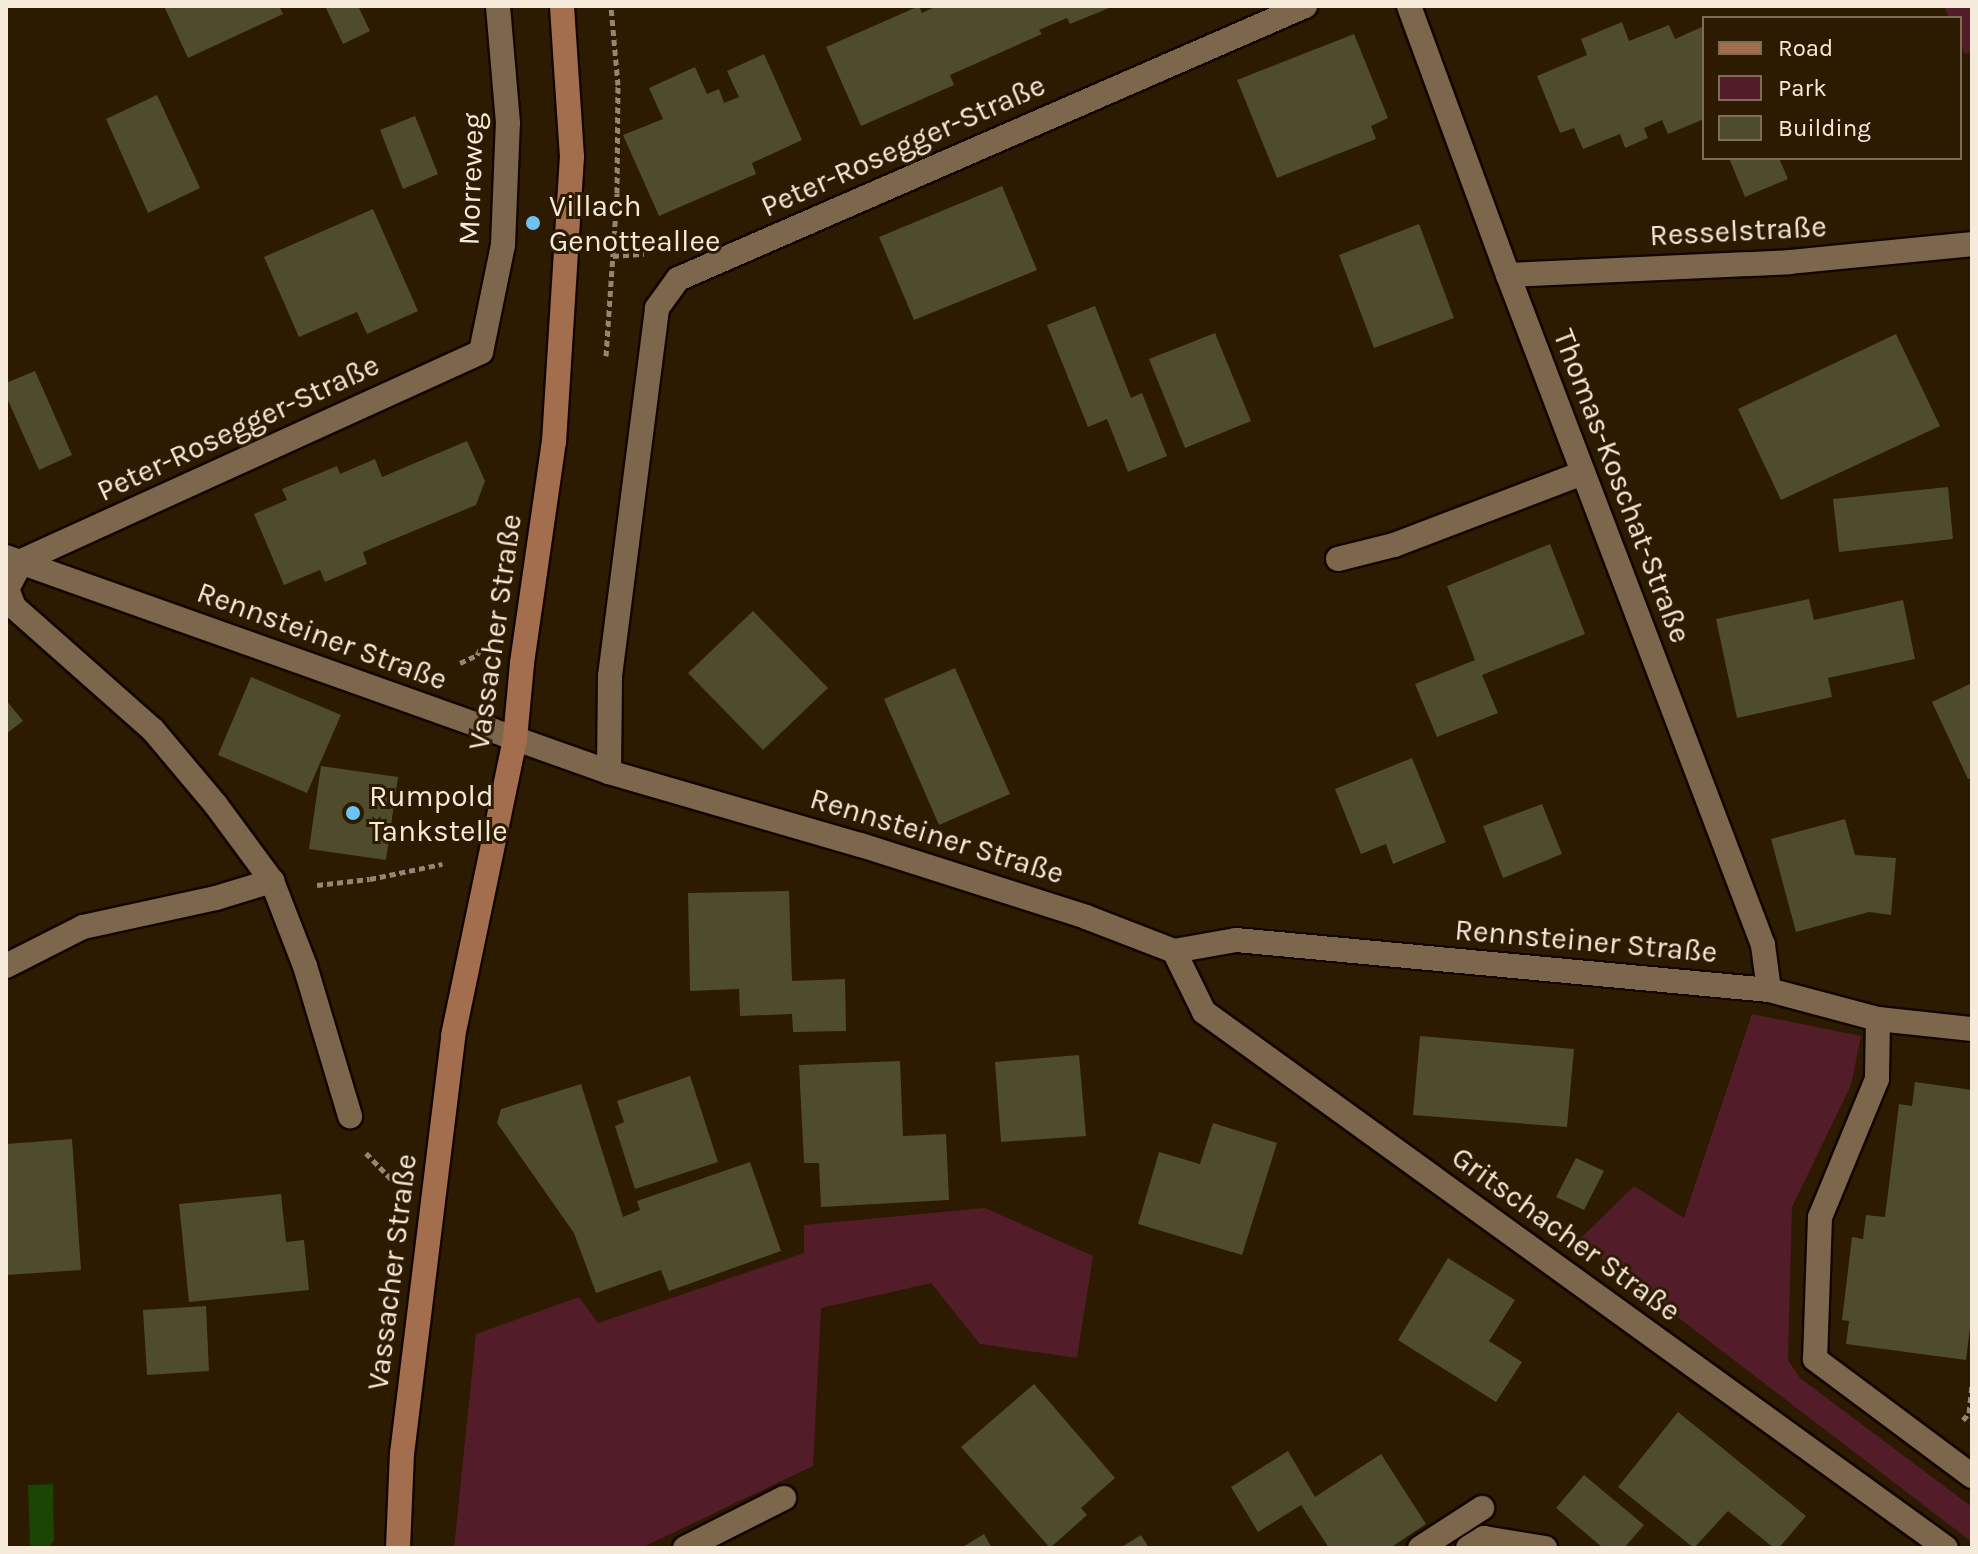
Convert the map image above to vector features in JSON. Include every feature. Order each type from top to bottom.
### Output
[{"type":"main road","name":"Vassacher Straße","points":[[398,1548],[402,1454],[453,1036],[515,739],[522,663],[554,442],[572,157],[562,6]]},
{"type":"street","name":"Morreweg","points":[[481,352],[504,230],[508,123],[498,6]]},
{"type":"street","name":"Peter-Rosegger-Straße","points":[[609,772],[610,676],[657,308],[678,279],[1305,6]]},
{"type":"street","name":"Thomas-Koschat-Straße","points":[[1409,6],[1763,945],[1769,990]]},
{"type":"street","name":"Resselstraße","points":[[1508,275],[1790,262],[1972,244]]},
{"type":"street","name":"Peter-Rosegger-Straße","points":[[11,562],[481,352]]},
{"type":"street","points":[[1338,559],[1394,545],[1583,473]]},
{"type":"street","name":"Rennsteiner Straße","points":[[11,562],[609,772],[861,845],[1086,917],[1174,951],[1236,940],[1769,990],[1878,1019],[1972,1029]]},
{"type":"street","points":[[11,562],[7,589],[14,607],[153,730],[216,805],[272,881],[305,966],[350,1116]]},
{"type":"street","points":[[6,966],[83,927],[216,898],[272,881]]},
{"type":"street","name":"Gritschacher Straße","points":[[1174,951],[1204,1012],[1946,1548]]},
{"type":"street","points":[[1878,1019],[1877,1079],[1820,1217],[1815,1359],[1972,1476]]},
{"type":"street","points":[[685,1548],[784,1498]]},
{"type":"street","points":[[1420,1548],[1482,1508]]},
{"type":"street","points":[[1468,1548],[1484,1538],[1545,1548]]},
{"type":"path","points":[[272,881],[313,885],[370,879],[442,864]]},
{"type":"green space","points":[[1944,6],[1972,6],[1972,51],[1965,54],[1962,47],[1962,16],[1948,16]]},
{"type":"green space","points":[[1752,1014],[1861,1036],[1851,1085],[1792,1207],[1788,1360],[1800,1378],[1972,1507],[1972,1542],[1578,1241],[1634,1186],[1684,1218]]},
{"type":"green space","points":[[985,1208],[1093,1256],[1077,1358],[980,1344],[931,1283],[821,1308],[813,1466],[641,1548],[454,1548],[476,1334],[579,1297],[598,1323],[804,1253],[804,1225]]},
{"type":"shaded area","points":[[53,1484],[54,1540],[49,1548],[33,1548],[30,1544],[28,1485]]},
{"type":"building","points":[[164,6],[279,6],[283,14],[188,58]]},
{"type":"building","points":[[325,6],[358,6],[370,31],[343,44]]},
{"type":"building","points":[[919,6],[922,13],[937,6],[1114,6],[1070,24],[1067,18],[1039,30],[1042,34],[950,75],[954,85],[861,126],[826,47]]},
{"type":"building","points":[[1622,22],[1629,41],[1669,25],[1675,39],[1702,27],[1702,120],[1668,134],[1662,120],[1644,128],[1648,138],[1625,148],[1620,134],[1583,149],[1574,128],[1560,133],[1537,76],[1587,55],[1581,39]]},
{"type":"building","points":[[1354,34],[1388,118],[1371,126],[1376,139],[1277,178],[1237,80]]},
{"type":"building","points":[[764,54],[802,140],[752,163],[756,174],[659,216],[623,135],[663,119],[649,88],[695,67],[707,94],[719,89],[724,103],[739,97],[727,71]]},
{"type":"building","points":[[157,95],[200,188],[148,213],[106,119]]},
{"type":"building","points":[[415,116],[438,174],[403,189],[380,130]]},
{"type":"building","points":[[1730,160],[1780,160],[1788,179],[1745,197]]},
{"type":"building","points":[[1002,186],[1037,270],[914,320],[879,237]]},
{"type":"building","points":[[373,209],[418,311],[367,334],[357,312],[299,337],[264,257]]},
{"type":"building","points":[[1419,224],[1454,318],[1374,348],[1339,255]]},
{"type":"building","points":[[1095,306],[1131,398],[1142,393],[1167,456],[1128,472],[1107,419],[1088,427],[1047,325]]},
{"type":"building","points":[[1215,333],[1251,421],[1185,448],[1149,359]]},
{"type":"building","points":[[1896,334],[1940,426],[1781,500],[1738,409]]},
{"type":"building","points":[[35,371],[72,455],[39,470],[6,396],[6,383]]},
{"type":"building","points":[[467,441],[485,481],[476,505],[363,552],[367,564],[325,582],[320,570],[284,585],[254,514],[287,500],[282,489],[337,466],[340,474],[375,459],[382,477]]},
{"type":"building","points":[[1948,487],[1953,539],[1839,552],[1833,499]]},
{"type":"building","points":[[1550,544],[1585,634],[1482,675],[1498,713],[1437,737],[1415,684],[1475,660],[1447,586]]},
{"type":"building","points":[[1809,599],[1814,620],[1903,600],[1915,659],[1828,678],[1832,697],[1737,718],[1716,619]]},
{"type":"building","points":[[753,611],[828,688],[763,750],[688,673]]},
{"type":"building","points":[[955,668],[1010,794],[939,825],[884,699]]},
{"type":"building","points":[[251,677],[341,715],[307,793],[218,755]]},
{"type":"building","points":[[1972,683],[1972,778],[1968,779],[1932,702]]},
{"type":"building","points":[[6,700],[23,721],[6,734]]},
{"type":"building","points":[[1412,758],[1446,842],[1393,864],[1386,844],[1361,854],[1335,789]]},
{"type":"building","name":"Rumpold Tankstelle","points":[[321,766],[398,777],[386,860],[309,849]]},
{"type":"building","points":[[1542,804],[1562,854],[1503,878],[1483,826]]},
{"type":"building","points":[[1845,819],[1855,855],[1896,858],[1891,915],[1869,912],[1796,932],[1771,839]]},
{"type":"building","points":[[789,891],[792,981],[845,979],[846,1031],[793,1032],[792,1014],[740,1016],[739,989],[690,991],[688,893]]},
{"type":"building","points":[[1420,1036],[1574,1049],[1567,1127],[1413,1115]]},
{"type":"building","points":[[1079,1055],[1086,1136],[1001,1142],[995,1062]]},
{"type":"building","points":[[900,1061],[903,1136],[946,1134],[949,1200],[821,1207],[819,1163],[804,1163],[799,1065]]},
{"type":"building","points":[[690,1076],[718,1162],[635,1189],[615,1126],[624,1122],[617,1101]]},
{"type":"building","points":[[1915,1082],[1972,1090],[1972,1312],[1966,1360],[1846,1344],[1849,1321],[1842,1320],[1852,1237],[1863,1239],[1866,1215],[1885,1217],[1899,1104],[1912,1106]]},
{"type":"building","points":[[581,1084],[623,1217],[640,1210],[637,1201],[750,1162],[781,1251],[669,1291],[661,1270],[596,1293],[574,1233],[497,1123],[501,1109]]},
{"type":"building","points":[[1213,1123],[1277,1143],[1242,1255],[1138,1224],[1159,1152],[1200,1164]]},
{"type":"building","points":[[72,1139],[81,1270],[6,1275],[6,1144]]},
{"type":"building","points":[[1576,1158],[1604,1171],[1584,1210],[1556,1197]]},
{"type":"building","points":[[281,1194],[286,1242],[304,1240],[309,1290],[189,1302],[179,1204]]},
{"type":"building","points":[[1448,1258],[1515,1300],[1489,1341],[1522,1362],[1496,1402],[1398,1340]]},
{"type":"building","points":[[206,1306],[209,1371],[147,1375],[143,1310]]},
{"type":"building","points":[[1034,1384],[1115,1478],[1081,1508],[1087,1515],[1050,1548],[961,1447]]},
{"type":"building","points":[[1678,1412],[1806,1516],[1779,1548],[1774,1548],[1728,1511],[1694,1548],[1618,1487]]},
{"type":"building","points":[[1288,1451],[1315,1497],[1381,1454],[1426,1524],[1390,1548],[1329,1548],[1301,1505],[1258,1532],[1231,1487]]},
{"type":"building","points":[[1584,1475],[1644,1525],[1624,1548],[1603,1548],[1556,1508]]},
{"type":"building","points":[[984,1534],[992,1548],[961,1548]]},
{"type":"building","points":[[1141,1535],[1149,1548],[1120,1548]]},
{"type":"place","name":"Villach Genotteallee","points":[[533,223]]},
{"type":"place","name":"Rumpold Tankstelle","points":[[353,813]]}]
